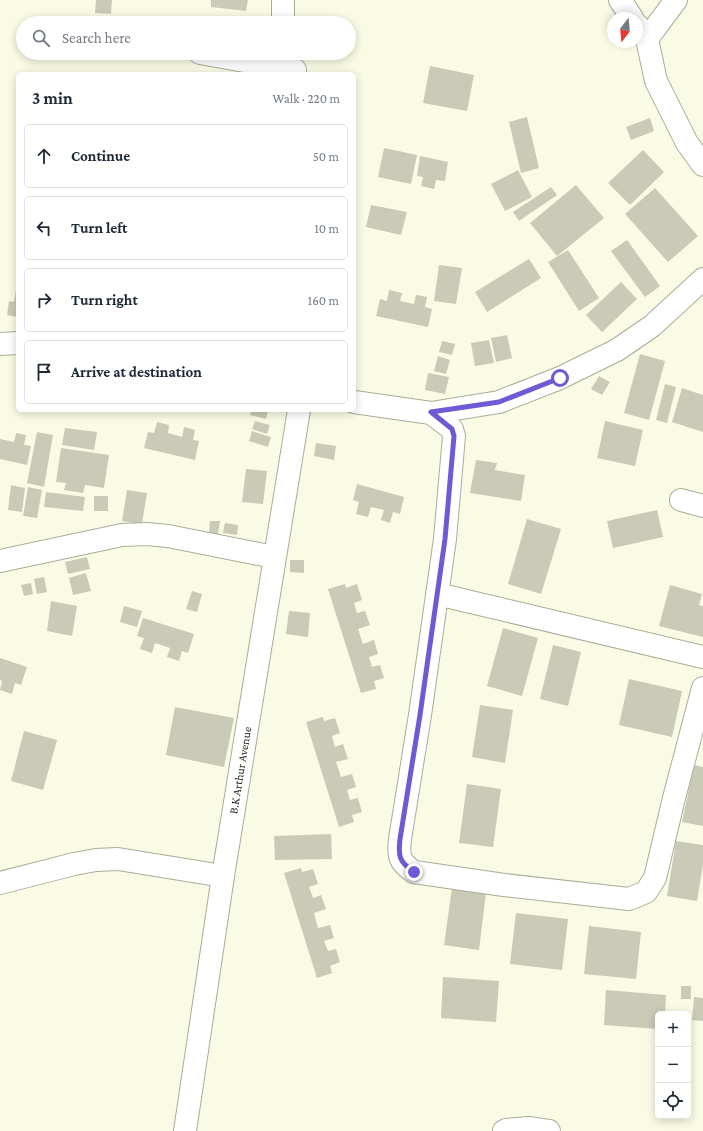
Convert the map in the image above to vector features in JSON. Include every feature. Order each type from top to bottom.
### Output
[{"type":"street","points":[[283,0],[283,16]]},
{"type":"street","points":[[620,0],[628,12]]},
{"type":"street","points":[[643,31],[676,0]]},
{"type":"street","points":[[643,36],[656,81],[687,143],[703,165]]},
{"type":"street","points":[[251,60],[294,66]]},
{"type":"street","points":[[356,402],[431,412],[499,402],[560,378],[617,350],[652,326],[703,279]]},
{"type":"street","points":[[0,344],[16,343]]},
{"type":"street","name":"B.K Arthur Avenue","points":[[185,1131],[223,876],[299,412]]},
{"type":"street","points":[[431,412],[452,429],[454,436],[445,539],[399,850],[400,860],[406,867],[414,872],[504,885],[629,899],[646,892],[655,878],[703,688]]},
{"type":"street","points":[[681,500],[703,506]]},
{"type":"street","points":[[0,561],[122,535],[147,534],[168,536],[274,557]]},
{"type":"street","points":[[437,594],[703,657]]},
{"type":"street","points":[[0,883],[74,864],[103,859],[118,859],[223,876]]},
{"type":"street","points":[[504,1131],[528,1128],[549,1131]]},
{"type":"building","points":[[96,0],[112,0],[111,14],[95,13]]},
{"type":"building","points":[[211,0],[248,0],[246,11],[211,7]]},
{"type":"building","points":[[430,66],[474,75],[467,111],[423,103]]},
{"type":"building","points":[[527,117],[539,168],[521,173],[509,122]]},
{"type":"building","points":[[650,118],[654,131],[631,140],[626,127]]},
{"type":"building","points":[[384,148],[417,155],[411,184],[378,177]]},
{"type":"building","points":[[643,150],[664,172],[630,205],[608,183]]},
{"type":"building","points":[[420,156],[448,162],[445,181],[436,180],[434,189],[421,186],[423,177],[417,176]]},
{"type":"building","points":[[518,170],[532,197],[505,211],[491,184]]},
{"type":"building","points":[[576,185],[604,218],[557,256],[530,223]]},
{"type":"building","points":[[551,187],[557,195],[519,221],[513,212]]},
{"type":"building","points":[[655,188],[698,236],[668,262],[625,214]]},
{"type":"building","points":[[371,205],[407,212],[401,235],[366,227]]},
{"type":"building","points":[[627,240],[660,286],[645,297],[611,251]]},
{"type":"building","points":[[568,250],[599,298],[579,311],[548,262]]},
{"type":"building","points":[[529,259],[541,278],[487,312],[475,292]]},
{"type":"building","points":[[439,265],[462,268],[456,304],[434,301]]},
{"type":"building","points":[[621,282],[637,299],[602,332],[586,315]]},
{"type":"building","points":[[16,290],[16,317],[7,315],[9,301],[14,302]]},
{"type":"building","points":[[389,290],[402,293],[400,301],[414,304],[416,295],[427,297],[425,307],[432,309],[428,327],[376,316],[380,299],[387,301]]},
{"type":"building","points":[[507,335],[512,358],[496,362],[491,338]]},
{"type":"building","points":[[489,340],[494,363],[475,366],[471,343]]},
{"type":"building","points":[[442,341],[455,344],[452,355],[439,352]]},
{"type":"building","points":[[640,354],[665,361],[649,420],[624,413]]},
{"type":"building","points":[[438,356],[450,360],[446,374],[434,371]]},
{"type":"building","points":[[428,373],[449,377],[445,394],[425,390]]},
{"type":"building","points":[[599,376],[610,382],[602,395],[591,389]]},
{"type":"building","points":[[665,384],[676,387],[667,423],[656,420]]},
{"type":"building","points":[[682,388],[703,395],[703,432],[672,422]]},
{"type":"building","points":[[251,412],[268,412],[266,419],[250,415]]},
{"type":"building","points":[[255,421],[270,425],[267,434],[252,429]]},
{"type":"building","points":[[605,421],[643,430],[635,466],[597,458]]},
{"type":"building","points":[[157,422],[169,425],[168,433],[182,437],[184,427],[195,430],[193,440],[199,441],[195,460],[144,448],[148,432],[154,433]]},
{"type":"building","points":[[65,428],[97,432],[94,450],[62,445]]},
{"type":"building","points":[[252,431],[271,437],[268,447],[249,441]]},
{"type":"building","points":[[37,432],[53,435],[44,487],[27,483]]},
{"type":"building","points":[[16,433],[26,435],[24,445],[31,446],[27,465],[0,459],[0,439],[14,442]]},
{"type":"building","points":[[316,443],[336,446],[334,460],[314,456]]},
{"type":"building","points":[[61,448],[109,455],[104,488],[85,485],[83,493],[64,490],[66,483],[56,482]]},
{"type":"building","points":[[476,460],[497,463],[495,470],[525,475],[521,501],[470,493]]},
{"type":"building","points":[[246,469],[267,471],[263,504],[242,502]]},
{"type":"building","points":[[357,484],[404,497],[400,514],[393,512],[390,523],[381,520],[384,510],[371,507],[368,517],[356,514],[359,502],[353,500]]},
{"type":"building","points":[[11,485],[25,488],[22,512],[8,510]]},
{"type":"building","points":[[28,487],[42,490],[37,518],[23,516]]},
{"type":"building","points":[[127,490],[147,493],[142,524],[122,521]]},
{"type":"building","points":[[46,492],[85,497],[83,511],[44,507]]},
{"type":"building","points":[[94,496],[108,496],[108,511],[94,511]]},
{"type":"building","points":[[657,510],[663,537],[613,548],[607,521]]},
{"type":"building","points":[[527,519],[561,529],[541,594],[508,584]]},
{"type":"building","points":[[210,521],[220,521],[218,534],[209,533]]},
{"type":"building","points":[[225,523],[238,525],[237,535],[223,533]]},
{"type":"building","points":[[87,557],[90,569],[68,574],[65,562]]},
{"type":"building","points":[[290,560],[304,560],[304,573],[290,572]]},
{"type":"building","points":[[86,573],[91,591],[73,595],[69,578]]},
{"type":"building","points":[[44,577],[47,592],[37,594],[34,579]]},
{"type":"building","points":[[31,583],[33,594],[24,596],[21,585]]},
{"type":"building","points":[[345,584],[346,588],[357,584],[362,600],[354,603],[357,613],[365,611],[370,625],[358,629],[363,644],[374,640],[378,654],[369,657],[372,667],[380,665],[384,678],[374,681],[376,689],[361,693],[328,589]]},
{"type":"building","points":[[670,585],[702,594],[699,605],[703,606],[703,637],[659,626]]},
{"type":"building","points":[[192,591],[202,594],[197,612],[186,609]]},
{"type":"building","points":[[51,601],[77,606],[72,636],[47,631]]},
{"type":"building","points":[[124,606],[142,611],[137,627],[120,622]]},
{"type":"building","points":[[289,611],[310,613],[308,637],[286,634]]},
{"type":"building","points":[[143,618],[194,634],[188,653],[182,651],[179,661],[167,657],[170,648],[155,643],[152,653],[140,649],[144,638],[137,636]]},
{"type":"building","points":[[503,628],[538,638],[522,696],[487,686]]},
{"type":"building","points":[[553,645],[581,652],[568,706],[540,699]]},
{"type":"building","points":[[0,658],[27,667],[21,685],[15,683],[12,694],[0,690],[2,681],[0,680]]},
{"type":"building","points":[[629,679],[682,691],[672,737],[619,725]]},
{"type":"building","points":[[480,705],[513,710],[505,763],[472,757]]},
{"type":"building","points":[[175,707],[234,718],[224,767],[166,755]]},
{"type":"building","points":[[323,717],[324,721],[335,718],[340,733],[332,736],[335,747],[343,744],[348,759],[336,762],[341,777],[352,774],[356,787],[347,790],[350,800],[358,798],[362,812],[352,815],[354,822],[339,827],[306,722]]},
{"type":"building","points":[[24,731],[57,740],[43,790],[11,781]]},
{"type":"building","points":[[694,765],[703,767],[703,826],[682,822]]},
{"type":"building","points":[[467,784],[501,789],[493,847],[459,843]]},
{"type":"building","points":[[331,834],[332,859],[275,860],[274,836]]},
{"type":"building","points":[[676,841],[703,845],[703,865],[697,901],[667,896]]},
{"type":"building","points":[[301,868],[302,872],[313,869],[318,884],[309,887],[313,898],[321,895],[326,909],[314,913],[318,928],[330,925],[334,938],[324,941],[328,951],[336,949],[340,962],[330,966],[332,973],[317,978],[284,873]]},
{"type":"building","points":[[452,888],[486,893],[479,950],[444,945]]},
{"type":"building","points":[[516,913],[568,919],[562,970],[510,964]]},
{"type":"building","points":[[589,926],[641,932],[636,979],[584,974]]},
{"type":"building","points":[[443,977],[499,981],[496,1022],[441,1018]]},
{"type":"building","points":[[681,986],[691,986],[691,999],[681,999]]},
{"type":"building","points":[[606,990],[666,995],[665,1011],[655,1011],[655,1029],[604,1025]]},
{"type":"building","points":[[694,997],[703,998],[703,1021],[692,1020]]},
{"type":"route","points":[[414,872],[406,867],[400,860],[400,839],[420,715],[445,539],[454,436],[452,429],[431,412],[499,402],[560,378]]}]
